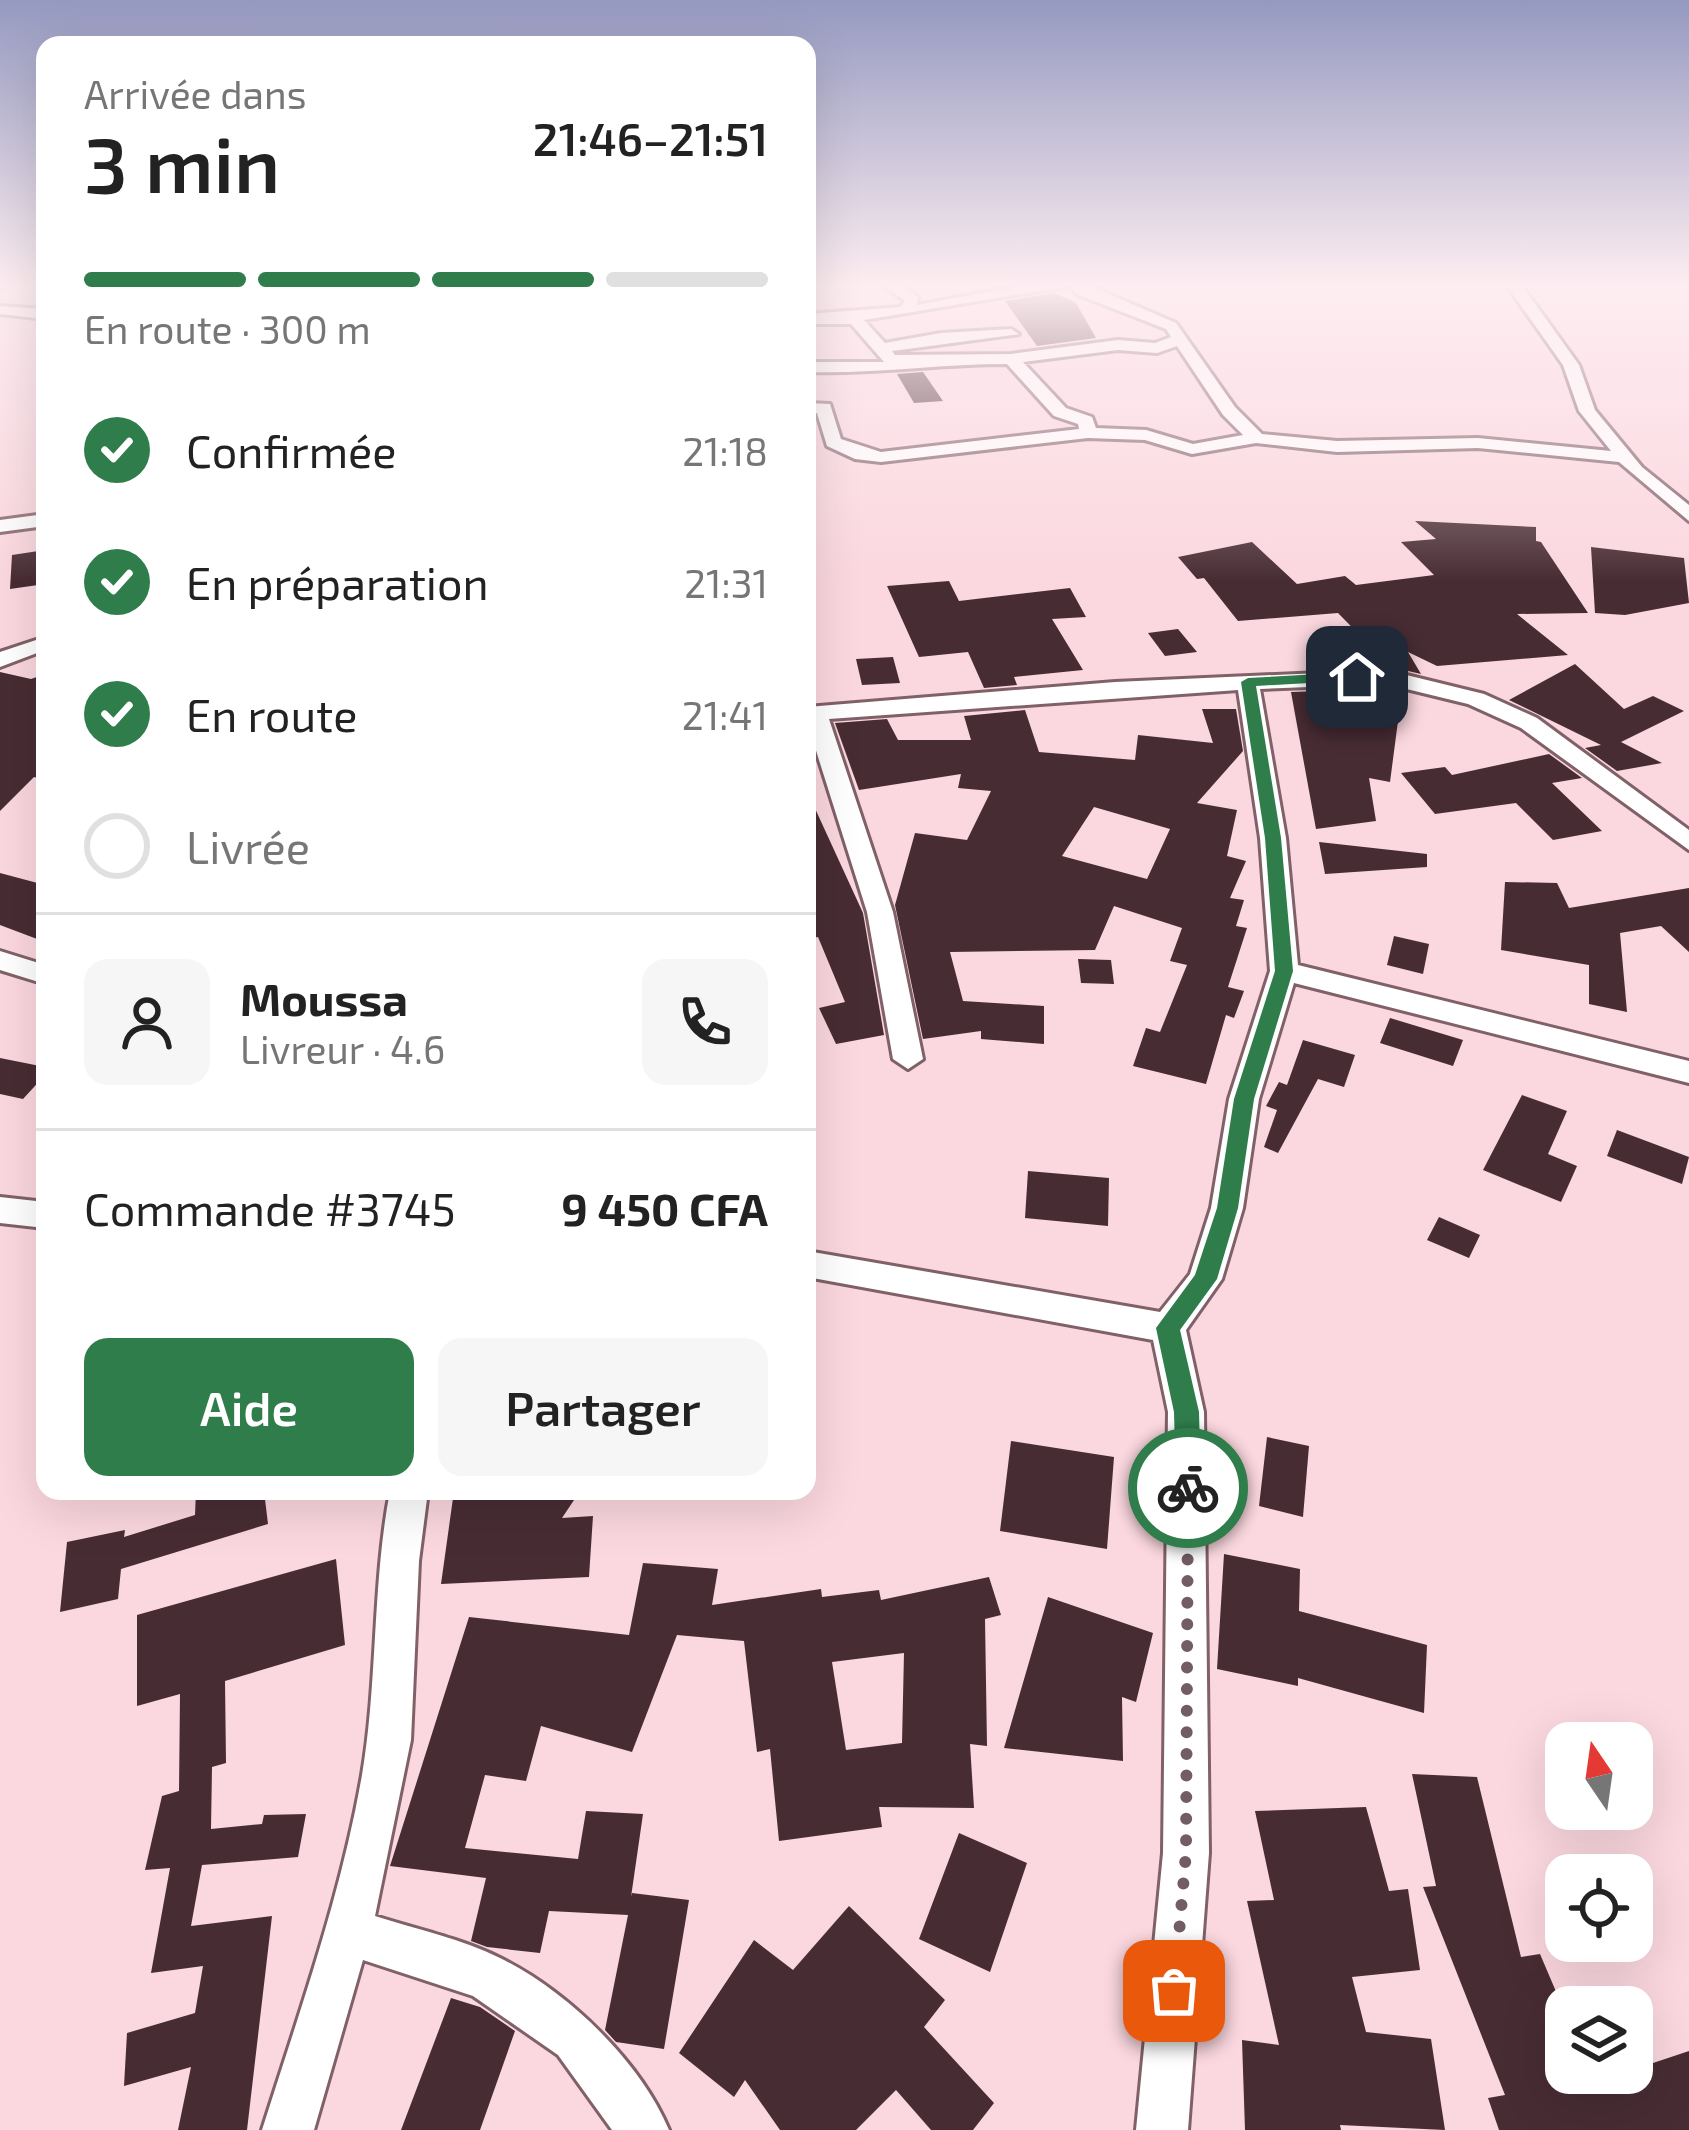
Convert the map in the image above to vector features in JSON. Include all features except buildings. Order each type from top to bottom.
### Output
[{"type":"street","points":[[1033,382],[1060,412],[1086,421],[1088,433]]},
{"type":"street","points":[[1210,382],[1256,438]]},
{"type":"street","points":[[1577,382],[1587,411],[1666,500],[1689,515]]},
{"type":"street","points":[[816,409],[824,409],[833,442],[861,455],[881,457],[1088,433],[1146,435],[1192,449],[1256,438],[1307,443],[1498,444],[1579,458],[1625,456]]},
{"type":"street","points":[[0,526],[36,521]]},
{"type":"street","points":[[0,660],[36,647]]},
{"type":"street","points":[[816,714],[1248,682],[1386,677],[1476,699],[1529,723],[1689,842]]},
{"type":"street","points":[[1162,2130],[1186,1853],[1186,1412],[1168,1328],[1205,1279],[1227,1208],[1244,1099],[1284,971],[1273,838],[1248,682]]},
{"type":"street","points":[[816,726],[880,912],[908,1059]]},
{"type":"street","points":[[0,960],[36,972]]},
{"type":"street","points":[[1284,971],[1689,1072]]},
{"type":"street","points":[[0,1210],[36,1213]]},
{"type":"street","points":[[816,1266],[1168,1328]]},
{"type":"street","points":[[289,2130],[347,1931],[383,1777],[392,1719],[400,1532],[407,1500]]},
{"type":"street","points":[[347,1931],[486,1976],[575,2038],[643,2130]]},
{"type":"way so far","points":[[1174,1991],[1186,1853],[1188,1488]]},
{"type":"route","points":[[1188,1488],[1186,1412],[1168,1328],[1205,1279],[1227,1208],[1244,1099],[1284,971],[1273,838],[1248,682],[1357,677]]}]
